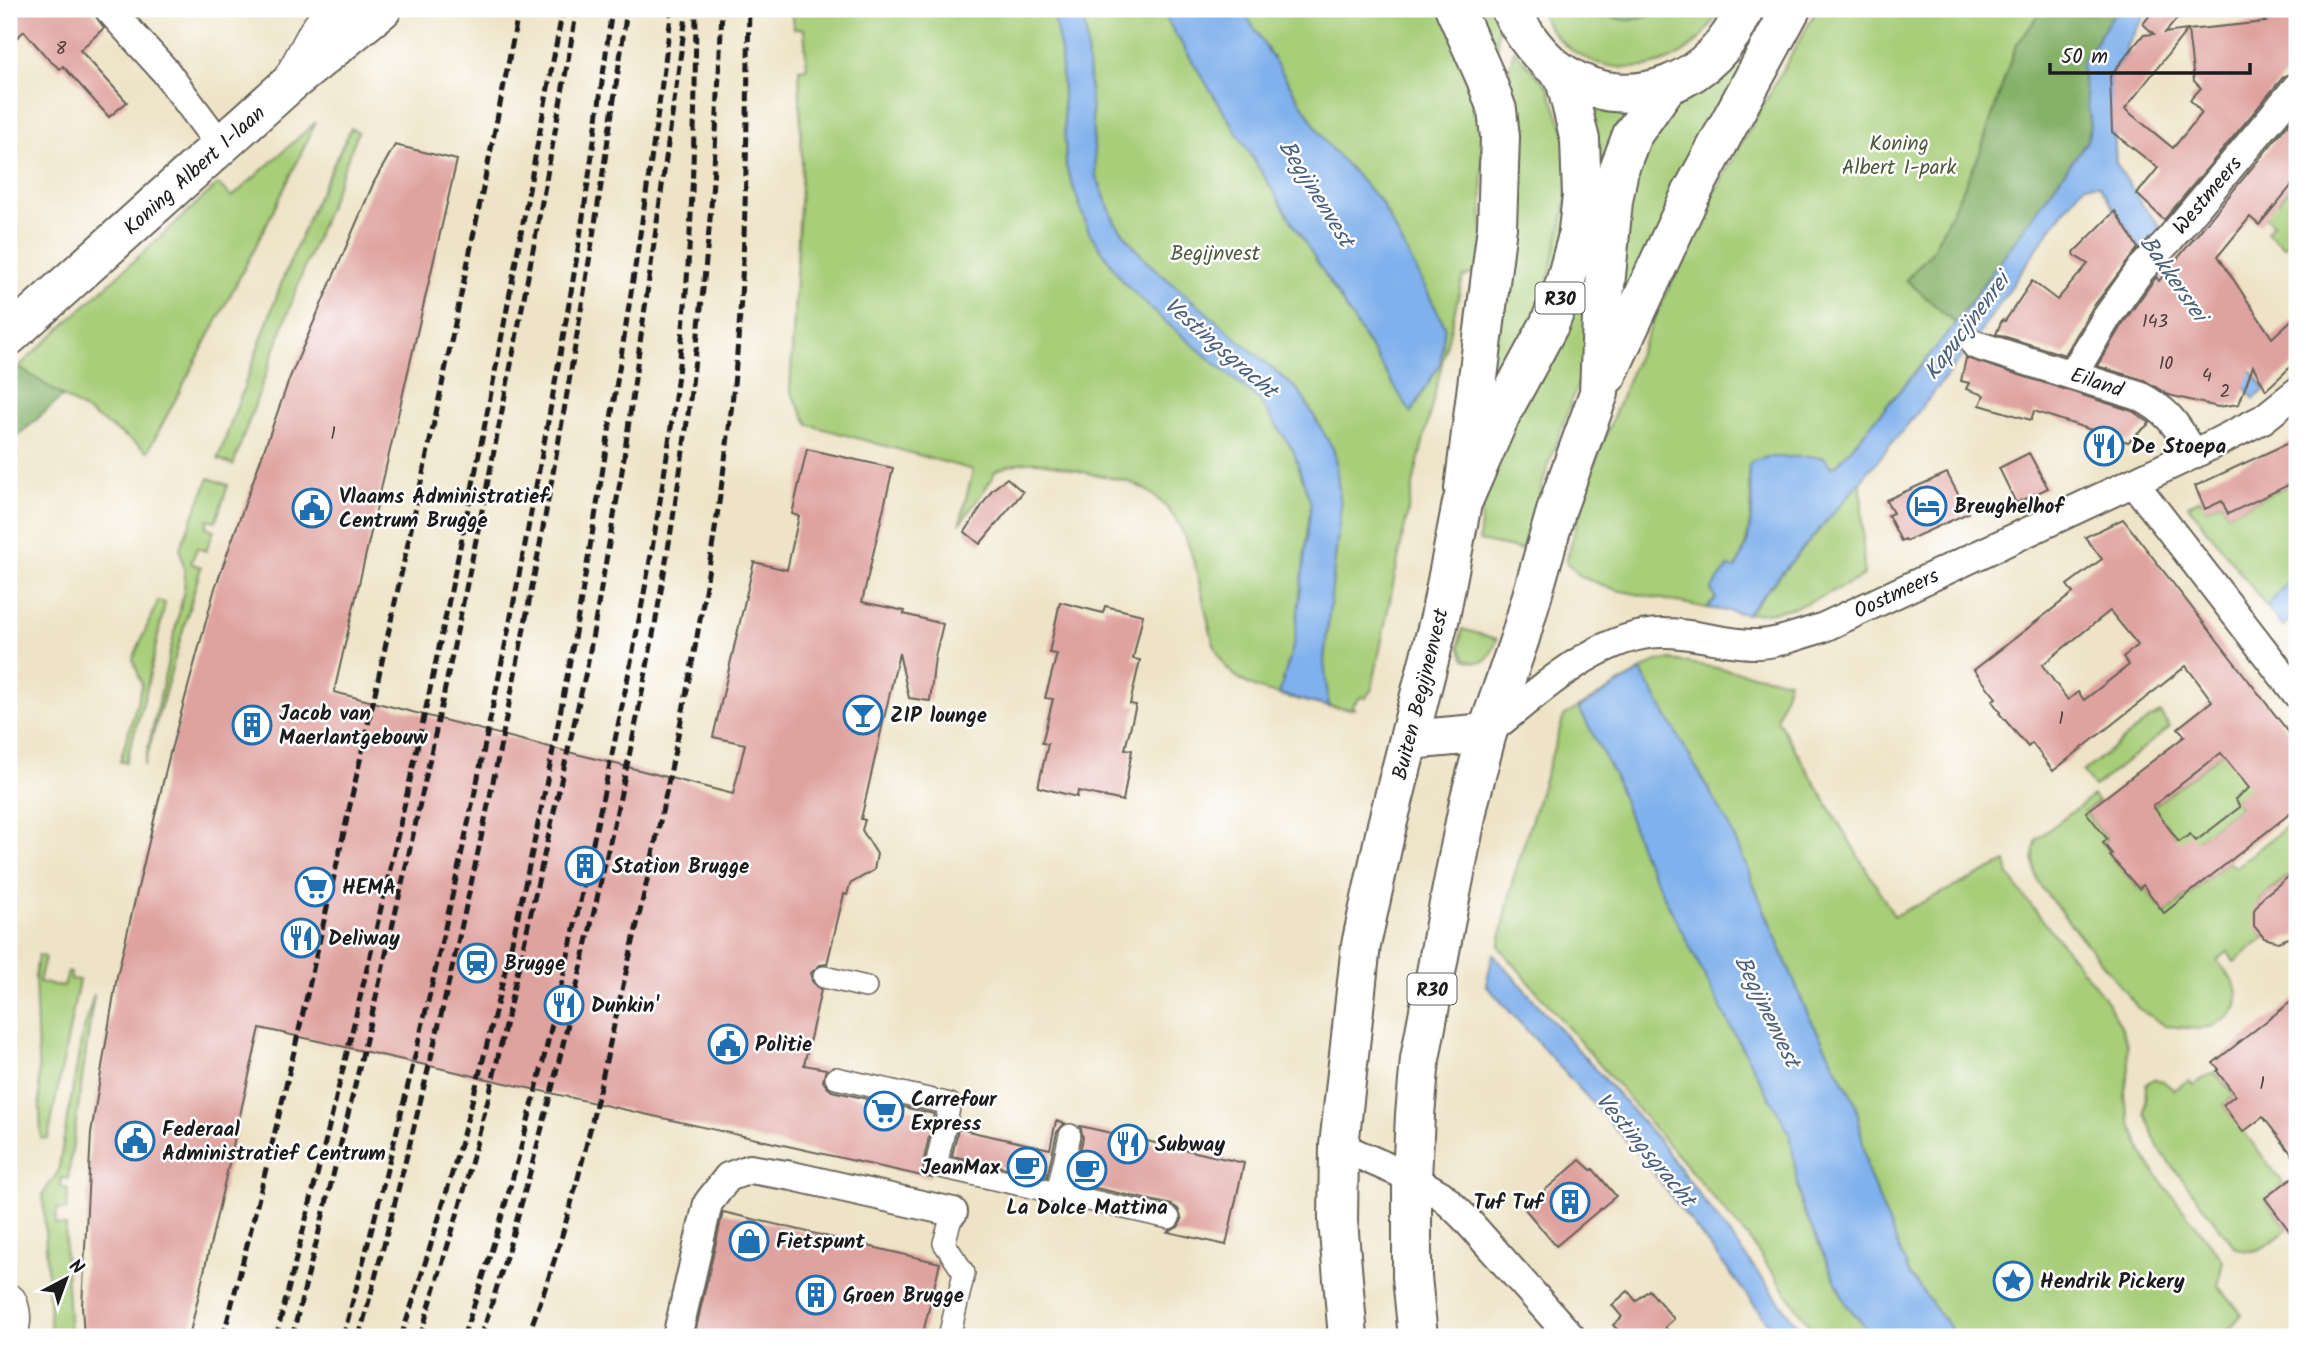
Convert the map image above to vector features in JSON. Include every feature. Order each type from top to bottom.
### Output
[{"type":"main road","name":"Koning Albert I-laan","points":[[9,336],[288,85],[382,9]]},
{"type":"main road","name":"R30","points":[[1455,9],[1479,58],[1497,110],[1500,136],[1497,228],[1462,503]]},
{"type":"main road","name":"R30","points":[[1510,9],[1533,47],[1564,75],[1588,86],[1614,92],[1640,92],[1666,87],[1688,77],[1709,62],[1725,45],[1746,14]]},
{"type":"main road","name":"R30","points":[[1418,1337],[1412,1277],[1412,1178],[1419,1059],[1466,817],[1487,733],[1520,638],[1557,509],[1599,393],[1691,194],[1791,9]]},
{"type":"main road","name":"Buiten Begijnenvest","points":[[1349,1337],[1338,1222],[1339,1146],[1361,945],[1387,825],[1440,617],[1462,503],[1501,414],[1550,323],[1564,287],[1577,239],[1582,196],[1580,140],[1564,75]]},
{"type":"main road","name":"R30","points":[[1599,393],[1602,318],[1613,201],[1619,169],[1632,135],[1666,87]]},
{"type":"main road","points":[[1409,740],[1487,733]]},
{"type":"street","points":[[109,9],[165,71],[221,146]]},
{"type":"street","points":[[288,85],[316,33],[334,9]]},
{"type":"street","name":"Westmeers","points":[[2073,374],[2123,292],[2297,87]]},
{"type":"street","name":"Eiland","points":[[1976,345],[2139,396],[2159,406],[2168,415],[2194,454]]},
{"type":"street","name":"Oostmeers","points":[[1487,733],[1592,654],[1616,642],[1637,635],[1665,632],[1756,644],[1780,641],[1822,628],[2134,484],[2263,419],[2297,392]]},
{"type":"street","points":[[2134,484],[2297,694]]},
{"type":"street","points":[[824,977],[866,986]]},
{"type":"street","points":[[836,1078],[950,1104],[936,1166],[971,1182],[1057,1193],[1169,1218]]},
{"type":"street","points":[[1057,1193],[1070,1135]]},
{"type":"street","points":[[1339,1146],[1412,1178],[1441,1195],[1464,1217],[1571,1337]]},
{"type":"street","points":[[677,1337],[708,1203],[728,1177],[750,1169],[953,1212],[944,1243],[964,1273],[949,1337]]},
{"type":"street","points":[[9,1303],[12,1326],[9,1334]]},
{"type":"green space","name":"Begijnvest","points":[[792,9],[1445,9],[1483,98],[1482,271],[1463,277],[1416,471],[1372,689],[1365,699],[1362,696],[1352,706],[1355,709],[1323,705],[1265,691],[1248,684],[1226,667],[1213,641],[1197,573],[1184,536],[1163,504],[1129,482],[1041,462],[1021,463],[995,471],[960,524],[973,470],[809,425],[790,390],[802,165],[799,69],[807,68],[804,29],[794,29]]},
{"type":"green space","points":[[1464,9],[1494,9],[1498,23],[1496,77]]},
{"type":"green space","points":[[1539,9],[1719,9],[1703,35],[1682,53],[1656,64],[1629,68],[1602,64],[1576,53],[1555,35]]},
{"type":"green space","points":[[1595,9],[1663,9],[1637,20],[1620,20]]},
{"type":"green space","name":"Koning Albert I-park","points":[[1817,9],[2117,9],[2081,65],[2091,125],[2087,141],[1949,332],[1837,465],[1831,467],[1824,457],[1811,457],[1749,482],[1751,517],[1744,550],[1729,580],[1707,608],[1616,590],[1581,577],[1566,562],[1591,473],[1638,355],[1706,207]]},
{"type":"green space","points":[[2043,9],[2117,9],[2081,65],[2091,125],[2087,141],[1955,323],[1906,280],[1932,251],[1978,158],[2015,47]]},
{"type":"green space","points":[[1514,50],[1548,87],[1573,154],[1550,303],[1483,405],[1510,66]]},
{"type":"green space","points":[[1735,59],[1747,68],[1617,324],[1625,186],[1659,115]]},
{"type":"green space","points":[[1590,106],[1632,109],[1582,373],[1548,466],[1522,550],[1479,541],[1484,495],[1518,403]]},
{"type":"green space","points":[[316,122],[255,247],[148,451],[18,367],[218,184],[232,197]]},
{"type":"green space","points":[[351,128],[358,132],[299,282],[233,465],[218,459],[284,276]]},
{"type":"green space","points":[[2294,183],[2297,186],[2297,231],[2284,247],[2267,232],[2273,224],[2258,211],[2271,196],[2279,202]]},
{"type":"green space","points":[[18,367],[63,396],[9,444],[9,375]]},
{"type":"green space","points":[[209,478],[228,485],[216,521],[208,519],[206,527],[214,530],[206,551],[197,548],[191,563],[201,567],[144,766],[184,591],[185,575],[180,548]]},
{"type":"green space","points":[[1861,481],[1864,576],[1794,607],[1747,614]]},
{"type":"green space","points":[[2297,481],[2297,570],[2267,607],[2188,505],[2201,499],[2206,509],[2222,501],[2228,514]]},
{"type":"green space","points":[[158,601],[165,603],[146,692],[126,762],[120,762],[142,685],[133,659]]},
{"type":"green space","points":[[1462,629],[1497,639],[1487,659],[1472,662],[1465,659],[1459,646]]},
{"type":"green space","points":[[1672,660],[1789,681],[1777,719],[1894,916],[2006,862],[2009,875],[2019,890],[2104,997],[2121,1026],[2127,1045],[2129,1068],[2124,1097],[2142,1152],[2154,1172],[2223,1260],[2218,1286],[2242,1314],[2223,1337],[1817,1337],[1749,1239],[1499,947],[1513,879],[1564,716],[1657,661]]},
{"type":"green space","points":[[2160,713],[2170,727],[2094,787],[2083,772],[2150,718]]},
{"type":"green space","points":[[2232,745],[2262,784],[2235,799],[2240,807],[2196,841],[2172,854],[2175,836],[2164,821],[2145,819],[2142,815]]},
{"type":"green space","points":[[2093,796],[2098,802],[2085,811],[2107,839],[2103,843],[2112,854],[2110,856],[2139,889],[2143,885],[2165,914],[2228,862],[2236,867],[2295,820],[2297,823],[2297,870],[2269,891],[2256,907],[2254,916],[2264,938],[2234,962],[2228,952],[2217,960],[2234,982],[2238,995],[2237,1007],[2228,1017],[2213,1026],[2199,1029],[2166,1026],[2138,1008],[2041,887],[2034,864],[2037,839]]},
{"type":"green space","points":[[38,955],[45,957],[39,982],[64,987],[68,972],[71,973],[71,979],[79,980],[48,1139],[41,1138],[35,977]]},
{"type":"green space","points":[[94,994],[68,1179],[61,1178],[61,1187],[68,1189],[67,1210],[57,1209],[55,1224],[66,1226],[70,1337],[51,1337],[43,1194],[58,1172],[82,1036]]},
{"type":"green space","points":[[2214,1072],[2235,1095],[2223,1105],[2284,1184],[2265,1199],[2288,1229],[2269,1244],[2256,1250],[2242,1250],[2234,1246],[2159,1149],[2145,1113],[2146,1084],[2154,1079],[2163,1081],[2174,1090],[2189,1080],[2193,1085]]},
{"type":"water","name":"Vestingsgracht","points":[[1052,9],[1080,9],[1086,32],[1096,176],[1115,222],[1146,261],[1299,391],[1334,450],[1341,505],[1324,661],[1329,707],[1279,694],[1294,643],[1311,504],[1293,450],[1259,400],[1162,319],[1124,283],[1089,232],[1066,167],[1061,52]]},
{"type":"water","name":"Begijnenvest","points":[[1160,9],[1242,9],[1327,144],[1381,202],[1445,326],[1440,363],[1411,413]]},
{"type":"water","points":[[2117,9],[2148,9],[2126,47],[2127,54],[2110,75],[2116,163],[2143,206],[2161,227],[2173,265],[2265,389],[2254,399],[2163,285],[2099,185],[2085,185],[1958,362],[1747,614],[1707,608],[1716,599],[1711,590],[1728,567],[1736,568],[1747,544],[1753,504],[1748,468],[1752,461],[1768,457],[1824,457],[1831,467],[1837,465],[1949,332],[2087,141],[2091,125],[2081,65]]},
{"type":"water","points":[[2297,570],[2297,609],[2283,627],[2267,607]]},
{"type":"water","name":"Begijnenvest","points":[[1641,671],[1729,825],[1807,1012],[1856,1104],[1868,1172],[1909,1273],[1957,1337],[1873,1337],[1846,1304],[1801,1205],[1790,1134],[1729,1024],[1642,853],[1614,775],[1579,708]]},
{"type":"water","name":"Vestingsgracht","points":[[1493,954],[1659,1141],[1806,1337],[1779,1337],[1641,1157],[1486,985]]},
{"type":"building","points":[[9,9],[91,9],[104,28],[80,50],[127,102],[109,117],[63,66],[60,69],[49,60],[24,31],[18,37],[9,27]]},
{"type":"building","points":[[2155,9],[2185,9],[2165,33],[2187,30],[2125,109],[2173,148],[2202,113],[2190,100],[2201,88],[2194,81],[2188,30],[2266,22],[2251,9],[2297,9],[2297,71],[2284,76],[2164,220],[2137,194],[2158,168],[2112,132],[2110,76],[2143,35],[2154,34],[2143,24]]},
{"type":"building","points":[[2297,113],[2297,179],[2259,225],[2250,217],[2218,256],[2272,338],[2297,315],[2297,361],[2266,390],[2253,366],[2239,404],[2218,407],[2169,395],[2144,380],[2097,366],[2156,277],[2159,281]]},
{"type":"building","points":[[395,145],[457,160],[334,692],[733,794],[745,744],[713,737],[754,562],[787,570],[799,516],[792,514],[807,449],[893,468],[862,602],[905,611],[904,614],[943,624],[935,657],[930,701],[909,698],[899,653],[861,819],[865,820],[862,830],[877,854],[874,870],[850,884],[847,895],[844,894],[827,964],[820,965],[811,973],[812,981],[821,990],[804,1065],[826,1069],[823,1081],[832,1091],[934,1114],[923,1164],[924,1171],[931,1178],[260,1028],[189,1337],[84,1337],[82,1306],[91,1133],[117,976],[169,757],[215,588],[290,377],[374,182]]},
{"type":"building","points":[[2115,211],[2138,248],[2093,307],[2065,355],[1996,334],[2002,320],[2005,321],[2032,281],[2057,300],[2088,264],[2075,256],[2074,252]]},
{"type":"building","points":[[1966,358],[2132,411],[2150,423],[2128,442],[2034,411],[2031,420],[1980,405],[1984,395],[1966,389],[1969,383],[1961,381]]},
{"type":"building","points":[[2297,439],[2297,481],[2228,514],[2222,501],[2205,509],[2195,486]]},
{"type":"building","points":[[2029,453],[2048,488],[2016,503],[1999,468]]},
{"type":"building","name":"Breughelhof","points":[[1947,473],[1968,513],[1901,541],[1888,515],[1893,513],[1886,500]]},
{"type":"building","points":[[1007,478],[1023,492],[980,544],[965,532],[992,490]]},
{"type":"building","points":[[2123,519],[2297,743],[2297,808],[2164,913],[2143,885],[2139,889],[2110,856],[2112,854],[2103,843],[2107,839],[2086,812],[2185,736],[2178,728],[2212,701],[2186,666],[2053,771],[2032,743],[2028,747],[1999,713],[1992,701],[1996,698],[1974,670],[2073,593],[2067,585],[2102,559],[2085,537]],"holes":[[[2110,611],[2138,645],[2123,657],[2129,665],[2084,700],[2078,692],[2068,700],[2042,665]],[[2221,753],[2249,788],[2235,799],[2240,807],[2196,841],[2190,834],[2179,842],[2153,806]]]},
{"type":"building","points":[[1060,602],[1103,613],[1105,606],[1143,615],[1133,659],[1140,660],[1130,704],[1136,705],[1125,749],[1132,750],[1123,801],[1078,791],[1077,797],[1038,787],[1048,744],[1042,743],[1053,699],[1045,698],[1057,654],[1049,653]]},
{"type":"building","points":[[2297,870],[2297,935],[2278,942],[2264,938],[2254,926],[2254,910],[2263,897]]},
{"type":"building","points":[[2297,997],[2297,1161],[2263,1117],[2243,1132],[2223,1105],[2235,1095],[2213,1063]]},
{"type":"building","points":[[1056,1121],[1065,1123],[1057,1132],[1047,1177],[952,1156],[958,1129],[1050,1149]]},
{"type":"building","points":[[1080,1126],[1244,1163],[1226,1245],[1168,1232],[1178,1227],[1182,1220],[1178,1209],[1172,1205],[1073,1183],[1083,1138]]},
{"type":"building","name":"Tuf Tuf","points":[[1580,1160],[1593,1169],[1616,1196],[1556,1246],[1524,1208]]},
{"type":"building","points":[[2297,1174],[2297,1241],[2265,1198]]},
{"type":"building","name":"Groen Brugge","points":[[723,1212],[940,1263],[922,1337],[694,1337]]},
{"type":"building","points":[[1649,1290],[1674,1319],[1665,1327],[1674,1337],[1624,1337],[1613,1325],[1622,1317],[1612,1305],[1628,1291],[1636,1301]]},
{"type":"railway","points":[[223,1337],[279,1113],[365,738],[519,9]]},
{"type":"railway","points":[[276,1337],[331,1119],[432,679],[489,403],[563,9]]},
{"type":"railway","points":[[292,1337],[374,1007],[448,676],[515,343],[577,9]]},
{"type":"railway","points":[[343,1337],[410,1078],[497,687],[571,292],[612,9]]},
{"type":"railway","points":[[359,1337],[443,1008],[514,677],[575,344],[627,9]]},
{"type":"railway","points":[[401,1337],[466,1123],[520,907],[543,797],[585,578],[672,9]]},
{"type":"railway","points":[[420,1337],[461,1202],[490,1092],[587,667],[622,471],[687,9]]},
{"type":"railway","points":[[463,1337],[499,1225],[544,1056],[614,746],[654,538],[683,328],[693,168],[696,9]]},
{"type":"railway","points":[[481,1337],[528,1181],[568,1022],[627,767],[655,625],[688,417],[700,312],[712,197],[722,9]]},
{"type":"railway","points":[[527,1337],[558,1249],[594,1114],[672,763],[700,619],[723,475],[741,305],[749,9]]},
{"type":"place","name":"De Stoepa","points":[[2104,446]]},
{"type":"place","name":"Breughelhof","points":[[1927,506]]},
{"type":"place","name":"Vlaams Administratief Centrum Brugge","points":[[312,508]]},
{"type":"place","name":"ZIP lounge","points":[[863,715]]},
{"type":"place","name":"Jacob van Maerlantgebouw","points":[[252,725]]},
{"type":"place","name":"Station Brugge","points":[[585,866]]},
{"type":"place","name":"HEMA","points":[[315,887]]},
{"type":"place","name":"Deliway","points":[[301,938]]},
{"type":"place","name":"Brugge","points":[[477,963]]},
{"type":"place","name":"Dunkin'","points":[[564,1005]]},
{"type":"place","name":"Politie","points":[[728,1044]]},
{"type":"place","name":"Carrefour Express","points":[[884,1111]]},
{"type":"place","name":"Federaal Administratief Centrum","points":[[135,1141]]},
{"type":"place","name":"Subway","points":[[1128,1144]]},
{"type":"place","name":"JeanMax","points":[[1027,1167]]},
{"type":"place","name":"La Dolce Mattina","points":[[1087,1170]]},
{"type":"place","name":"Tuf Tuf","points":[[1570,1202]]},
{"type":"place","name":"Fietspunt","points":[[749,1241]]},
{"type":"place","name":"Hendrik Pickery","points":[[2013,1281]]},
{"type":"place","name":"Groen Brugge","points":[[816,1295]]},
{"type":"water label","name":"Bakkersrei","points":[[2174,278]]},
{"type":"water label","name":"Kapucijnenrei","points":[[1966,326]]}]
